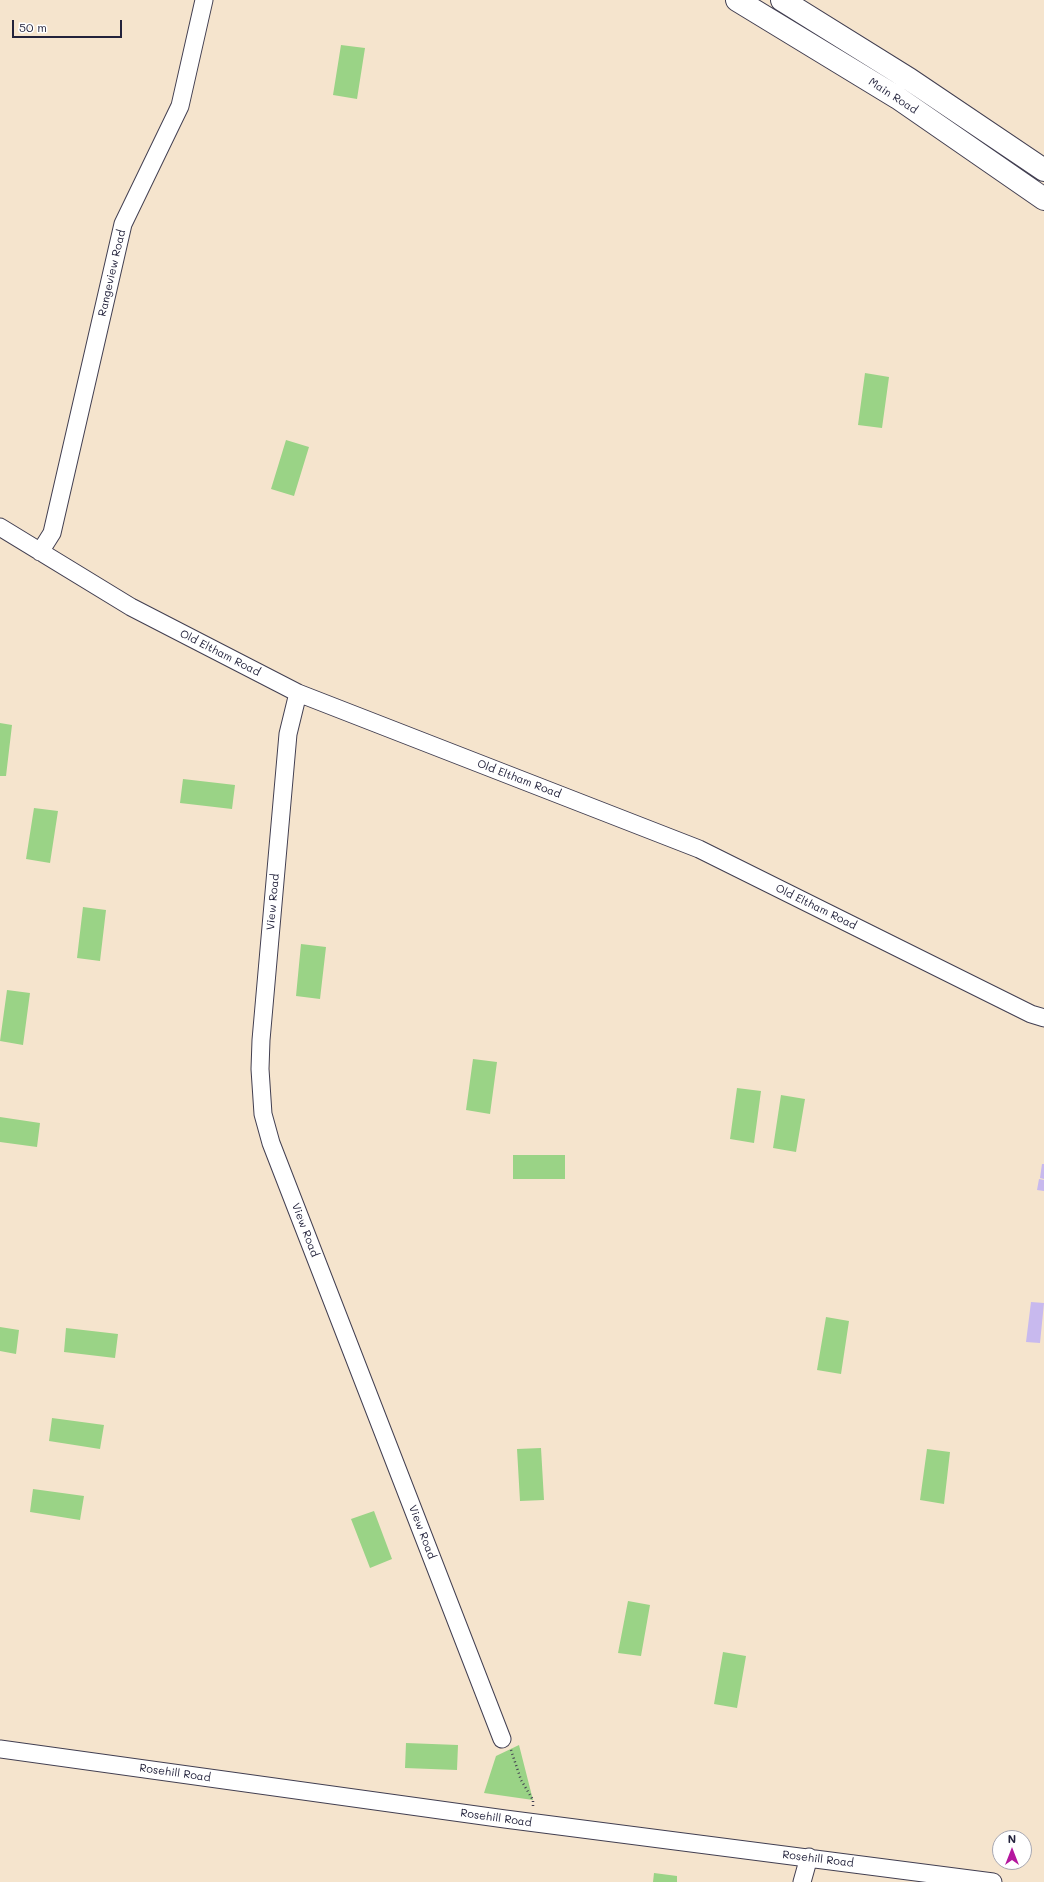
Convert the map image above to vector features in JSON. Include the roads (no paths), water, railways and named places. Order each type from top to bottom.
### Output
[{"type":"main road","name":"Main Road","points":[[737,0],[898,98],[1044,199]]},
{"type":"main road","name":"Main Road","points":[[782,0],[909,79],[1044,170]]},
{"type":"street","name":"Rangeview Road","points":[[40,552],[52,534],[123,224],[180,106],[204,0]]},
{"type":"street","name":"Old Eltham Road","points":[[0,527],[131,607],[298,693],[699,849],[1031,1014],[1044,1018]]},
{"type":"street","name":"View Road","points":[[298,693],[288,734],[261,1040],[260,1069],[263,1114],[277,1158],[502,1739]]},
{"type":"street","name":"Rosehill Road","points":[[0,1750],[534,1823],[809,1857],[993,1882]]},
{"type":"street","points":[[802,1882],[809,1857]]}]
